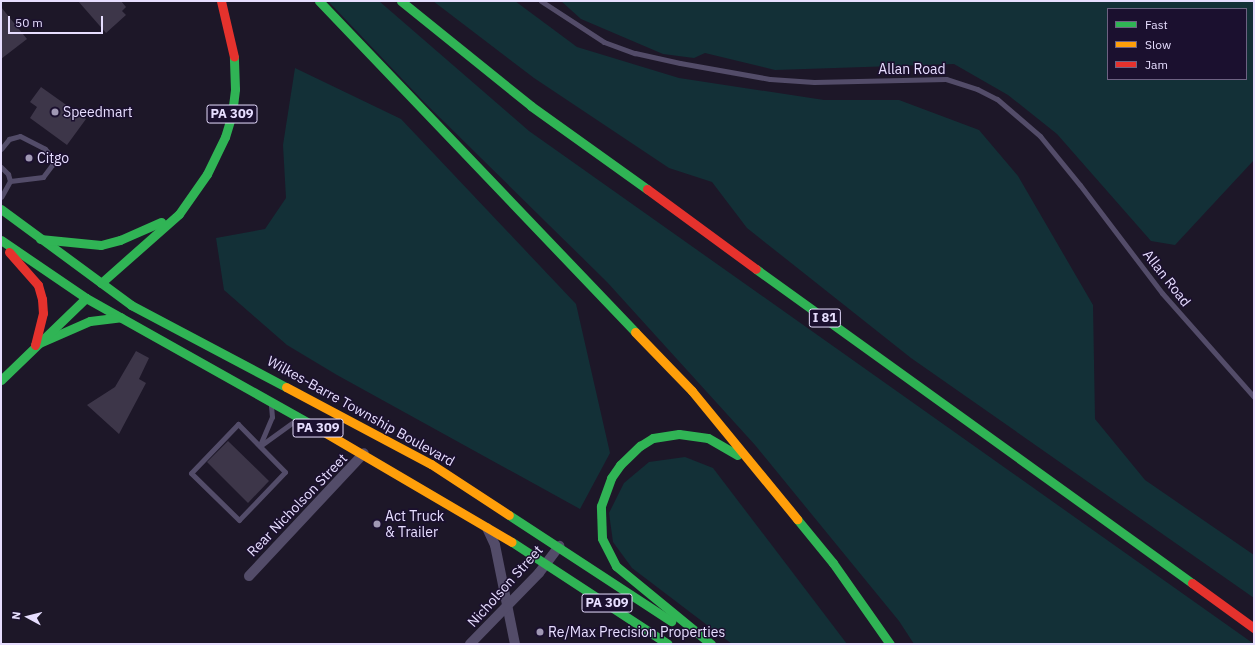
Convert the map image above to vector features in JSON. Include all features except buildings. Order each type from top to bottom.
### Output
[{"type":"main road","name":"PA 309","points":[[94,290],[179,214],[207,174],[225,137],[232,114],[234,56],[221,1]]},
{"type":"main road","points":[[319,1],[692,391],[833,563],[890,644]]},
{"type":"main road","name":"I 81","points":[[401,1],[531,106],[1254,628]]},
{"type":"main road","name":"Wilkes-Barre Township Boulevard","points":[[1,209],[40,239],[121,317],[299,418],[364,453],[546,563],[668,644]]},
{"type":"main road","points":[[40,239],[101,245],[120,240],[179,214]]},
{"type":"main road","name":"Wilkes-Barre Township Boulevard","points":[[1,240],[94,290],[131,305],[431,464],[559,546],[706,644]]},
{"type":"main road","points":[[1,243],[38,285],[42,299],[43,313],[35,345]]},
{"type":"main road","points":[[1,380],[35,345],[94,290]]},
{"type":"main road","points":[[35,345],[90,321],[121,317]]},
{"type":"main road","points":[[711,644],[616,566],[602,538],[601,506],[605,491],[620,465],[640,446],[653,438],[679,434],[708,438],[720,444],[736,454],[771,488]]},
{"type":"street","name":"Rear Nicholson Street","points":[[249,576],[364,453]]},
{"type":"street","points":[[486,526],[495,545],[515,644]]},
{"type":"street","name":"Nicholson Street","points":[[470,644],[508,605],[546,563],[559,546]]},
{"type":"lane","name":"Allan Road","points":[[541,1],[604,42],[635,53],[680,63],[763,78],[814,82],[946,79],[978,89],[996,99],[1040,136],[1080,184],[1162,293],[1254,397]]},
{"type":"lane","points":[[1,149],[9,139],[20,136],[45,149],[53,158],[50,169],[43,177],[10,181]]},
{"type":"lane","points":[[1,167],[8,174],[10,181],[1,197]]},
{"type":"lane","points":[[260,446],[272,417],[271,402]]},
{"type":"lane","points":[[260,446],[299,418]]},
{"type":"lane","points":[[238,424],[260,446],[285,472],[240,520],[191,474],[238,424]]},
{"type":"green space","points":[[328,1],[379,1],[529,131],[1254,644],[914,644],[899,621],[755,445],[607,282],[425,103]]},
{"type":"green space","points":[[433,1],[515,1],[577,47],[679,78],[824,100],[899,100],[979,130],[1018,176],[1093,305],[1095,419],[1145,480],[1254,555],[1254,598],[911,358],[747,228],[712,182],[669,168],[534,78]]},
{"type":"green space","points":[[561,1],[1254,1],[1254,160],[1175,245],[1151,241],[1057,134],[1008,95],[954,64],[775,70],[705,53],[694,58],[663,54],[581,19]]},
{"type":"green space","points":[[295,68],[401,119],[576,304],[610,453],[580,509],[337,375],[287,345],[224,290],[216,238],[265,229],[286,198],[283,145]]},
{"type":"green space","points":[[685,457],[713,468],[847,644],[732,644],[632,568],[613,542],[609,513],[624,483],[649,462]]},
{"type":"traffic: fast","points":[[319,1],[635,332]]},
{"type":"traffic: fast","points":[[401,1],[531,106],[647,189]]},
{"type":"traffic: fast","points":[[101,283],[179,214],[207,174],[225,137],[232,114],[235,89],[234,57]]},
{"type":"traffic: fast","points":[[1,209],[131,305],[286,387]]},
{"type":"traffic: fast","points":[[40,239],[101,245],[120,240],[161,222]]},
{"type":"traffic: fast","points":[[1,240],[86,298],[314,426]]},
{"type":"traffic: fast","points":[[756,269],[1192,583]]},
{"type":"traffic: fast","points":[[1,380],[86,298]]},
{"type":"traffic: fast","points":[[35,345],[90,321],[121,317]]},
{"type":"traffic: fast","points":[[711,644],[616,566],[602,538],[601,506],[611,478],[620,465],[640,446],[653,438],[679,434],[708,438],[737,455]]},
{"type":"traffic: fast","points":[[509,515],[671,621]]},
{"type":"traffic: fast","points":[[797,519],[833,563],[890,644]]},
{"type":"traffic: fast","points":[[512,542],[668,644]]},
{"type":"traffic: slow","points":[[635,332],[692,391],[797,519]]},
{"type":"traffic: slow","points":[[286,387],[431,464],[509,515]]},
{"type":"traffic: slow","points":[[314,426],[512,542]]},
{"type":"traffic: jam","points":[[221,1],[234,57]]},
{"type":"traffic: jam","points":[[647,189],[756,269]]},
{"type":"traffic: jam","points":[[9,252],[38,285],[42,299],[43,313],[35,345]]},
{"type":"traffic: jam","points":[[1192,583],[1254,628]]},
{"type":"place","name":"Speedmart","points":[[55,112]]},
{"type":"place","name":"Citgo","points":[[29,158]]},
{"type":"place","name":"Act Truck & Trailer","points":[[377,524]]},
{"type":"place","name":"Re/Max Precision Properties","points":[[540,632]]}]
